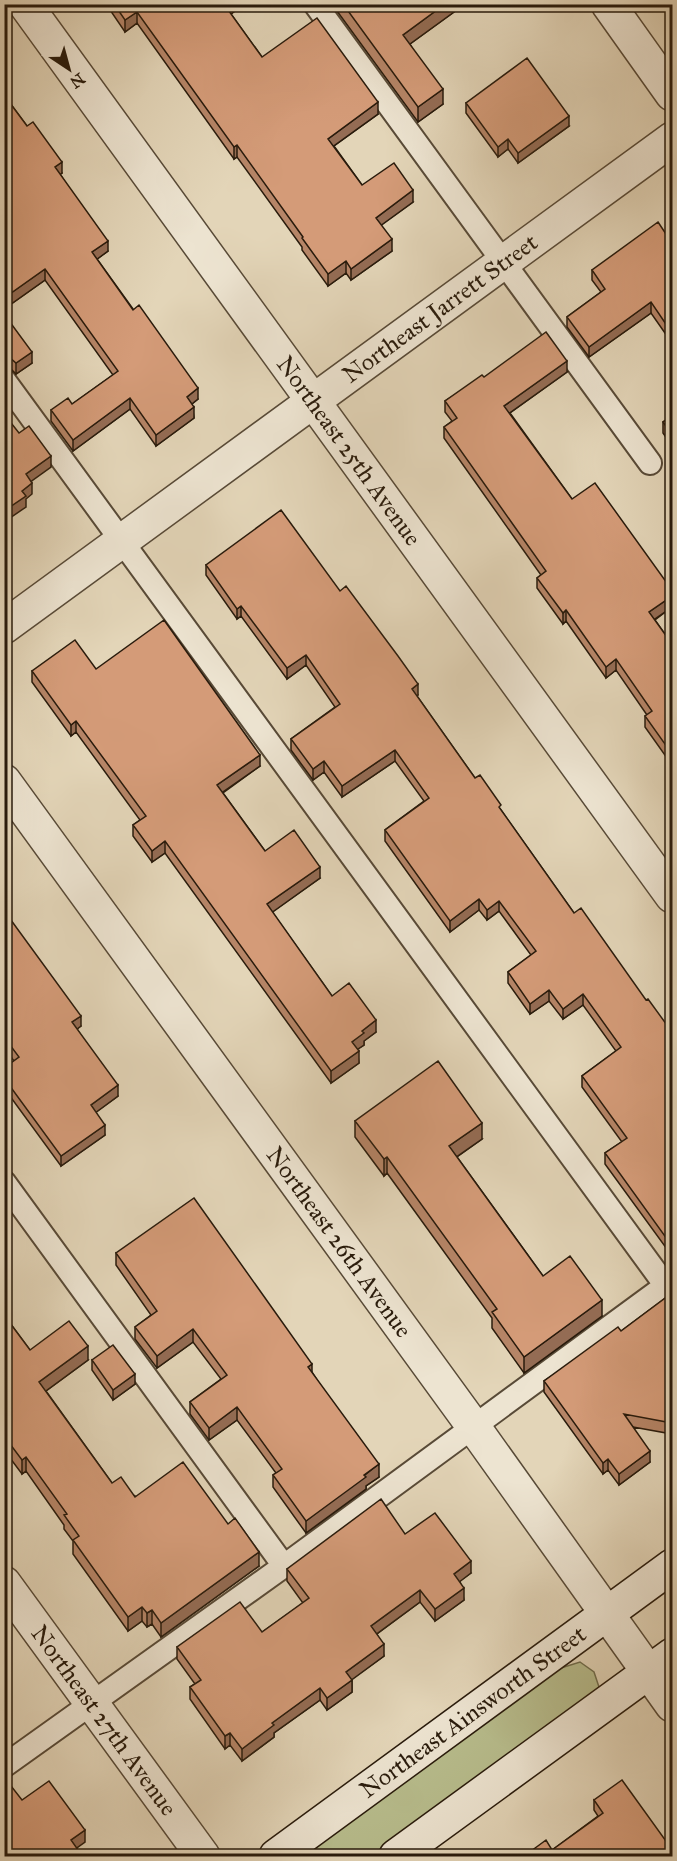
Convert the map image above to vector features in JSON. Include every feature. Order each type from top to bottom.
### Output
[{"type":"street","name":"Northeast 25th Avenue","points":[[25,4],[672,896]]},
{"type":"street","points":[[608,4],[672,94]]},
{"type":"street","name":"Northeast Jarrett Street","points":[[4,627],[672,139]]},
{"type":"street","name":"Northeast 26th Avenue","points":[[4,781],[608,1615],[661,1664],[672,1705]]},
{"type":"street","name":"Northeast Ainsworth Street","points":[[276,1857],[672,1566]]},
{"type":"street","name":"Northeast 27th Avenue","points":[[4,1583],[203,1857]]},
{"type":"street","points":[[396,1857],[661,1664]]},
{"type":"lane","points":[[315,4],[650,463]]},
{"type":"lane","points":[[4,380],[669,1283],[284,1566],[4,1766]]},
{"type":"lane","points":[[4,1182],[284,1566]]},
{"type":"green space","points":[[580,1662],[594,1672],[599,1687],[588,1700],[374,1856],[303,1856],[561,1668]]},
{"type":"building","points":[[114,4],[228,4],[226,7],[262,57],[317,18],[378,102],[328,139],[362,185],[394,163],[413,190],[376,218],[392,239],[351,269],[346,261],[328,274],[237,145],[234,147],[137,12],[125,20]]},
{"type":"building","points":[[343,4],[445,4],[403,35],[443,89],[418,107]]},
{"type":"building","points":[[527,58],[569,116],[518,153],[508,139],[498,147],[466,103]]},
{"type":"building","points":[[4,95],[27,126],[33,122],[62,162],[55,167],[108,241],[92,252],[133,310],[139,305],[198,388],[187,397],[194,407],[156,435],[130,398],[73,440],[51,410],[68,398],[72,404],[118,371],[45,269],[4,298],[4,201],[6,199],[4,197]]},
{"type":"building","points":[[658,222],[672,243],[672,333],[651,302],[589,347],[567,317],[605,289],[592,270]]},
{"type":"building","points":[[4,314],[32,352],[16,363],[4,356]]},
{"type":"building","points":[[546,332],[567,361],[504,406],[572,499],[595,483],[672,590],[672,596],[649,612],[672,644],[672,754],[645,716],[652,711],[616,659],[606,667],[566,610],[563,613],[537,578],[546,571],[444,427],[457,418],[445,401],[482,375],[484,377]]},
{"type":"building","points":[[4,414],[19,433],[29,426],[51,456],[26,474],[32,483],[22,491],[26,496],[4,511]]},
{"type":"building","points":[[672,416],[672,435],[663,422]]},
{"type":"building","points":[[281,510],[340,591],[346,586],[398,656],[418,684],[412,689],[475,778],[480,775],[501,805],[499,807],[574,913],[581,908],[646,1000],[648,999],[672,1032],[672,1246],[605,1153],[627,1138],[582,1076],[621,1047],[583,994],[563,1009],[549,990],[530,1004],[508,972],[536,951],[499,901],[487,910],[479,899],[450,921],[385,830],[429,798],[395,750],[342,786],[324,761],[313,769],[291,739],[340,704],[306,655],[287,668],[241,606],[237,609],[206,565]]},
{"type":"building","points":[[164,620],[260,755],[217,785],[265,851],[294,830],[320,867],[267,904],[332,996],[349,983],[376,1020],[352,1042],[359,1051],[331,1071],[165,841],[152,851],[133,825],[146,816],[76,721],[71,725],[32,671],[75,640],[96,669]]},
{"type":"building","points":[[8,916],[81,1016],[72,1022],[118,1085],[91,1105],[105,1125],[61,1156],[4,1078],[4,1068],[19,1057],[4,1037],[4,918]]},
{"type":"building","points":[[438,1061],[482,1123],[449,1146],[543,1276],[570,1256],[602,1300],[524,1357],[492,1312],[497,1309],[387,1157],[384,1159],[355,1121]]},
{"type":"building","points":[[194,1198],[312,1364],[308,1367],[379,1464],[364,1475],[366,1477],[306,1521],[273,1475],[282,1469],[237,1407],[209,1428],[190,1402],[227,1375],[193,1329],[157,1356],[135,1327],[157,1311],[116,1253]]},
{"type":"building","points":[[672,1293],[672,1423],[624,1414],[650,1451],[619,1474],[608,1459],[603,1463],[544,1381],[618,1327],[621,1331]]},
{"type":"building","points":[[4,1315],[30,1350],[69,1321],[88,1346],[39,1382],[112,1483],[121,1477],[135,1497],[183,1462],[228,1524],[235,1518],[259,1552],[161,1623],[152,1610],[147,1613],[142,1607],[128,1617],[73,1540],[79,1536],[64,1515],[67,1514],[26,1457],[22,1460],[4,1436]]},
{"type":"building","points":[[113,1345],[135,1374],[113,1390],[92,1360]]},
{"type":"building","points":[[381,1499],[405,1534],[435,1513],[471,1561],[454,1574],[464,1588],[435,1609],[420,1590],[371,1626],[384,1644],[346,1672],[352,1680],[327,1698],[320,1688],[272,1723],[274,1725],[242,1749],[230,1733],[225,1736],[190,1687],[201,1680],[177,1647],[240,1602],[262,1632],[309,1598],[287,1569]]},
{"type":"building","points":[[4,1777],[22,1800],[49,1781],[85,1830],[71,1840],[83,1857],[4,1857]]},
{"type":"building","points":[[622,1780],[671,1848],[664,1853],[666,1857],[523,1857],[546,1840],[552,1850],[603,1813],[594,1800]]}]
